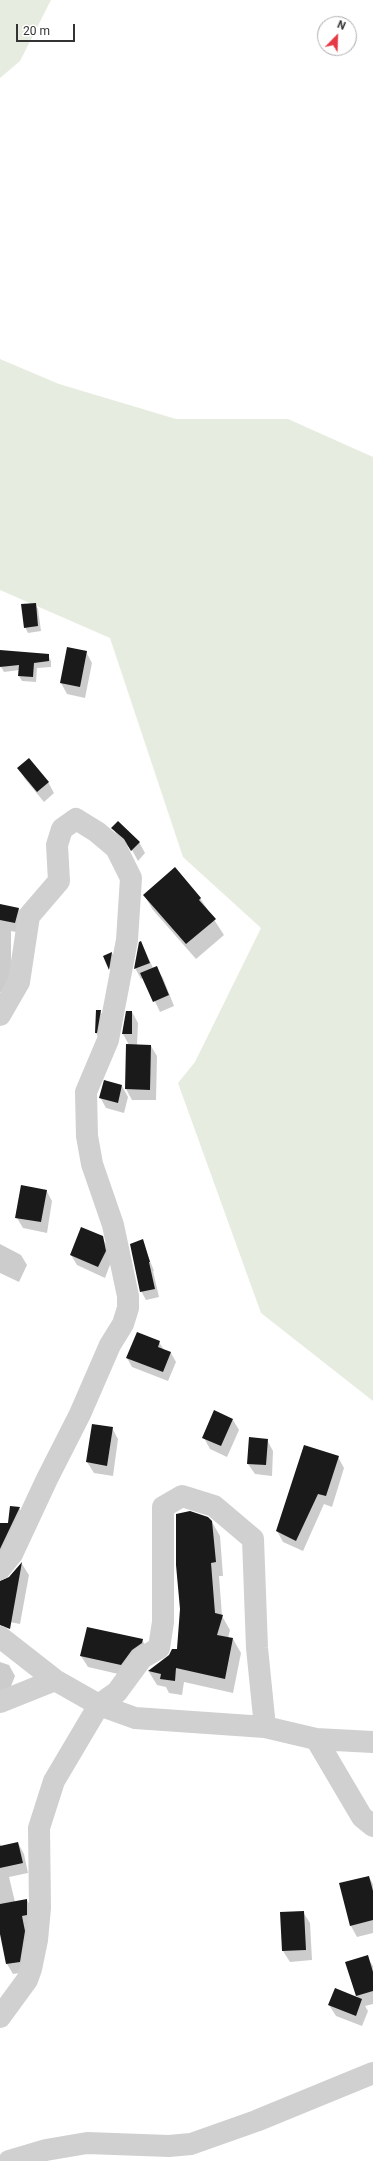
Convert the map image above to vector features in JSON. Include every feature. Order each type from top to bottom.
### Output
[{"type":"street","points":[[0,1015],[19,982],[29,916],[59,881],[57,845],[62,829],[76,819],[97,832],[116,848],[131,878],[127,940],[108,1040],[86,1092],[88,1136],[92,1164],[113,1225],[128,1296],[128,1308],[123,1324],[110,1345],[80,1414],[47,1479],[12,1554],[0,1569]]},
{"type":"street","points":[[0,2017],[28,1980],[31,1969],[37,1940],[40,1908],[39,1828],[43,1810],[54,1781],[99,1705],[117,1692],[142,1658],[159,1648],[163,1622],[163,1507],[182,1496],[214,1506],[253,1538],[257,1648],[265,1727]]},
{"type":"street","points":[[0,1637],[55,1680],[99,1705],[135,1718],[265,1727],[316,1738],[373,1742]]},
{"type":"street","points":[[0,1702],[55,1680]]},
{"type":"street","points":[[316,1738],[362,1817],[373,1826]]},
{"type":"street","points":[[9,2161],[46,2150],[87,2143],[169,2146],[191,2144],[256,2121],[373,2073]]},
{"type":"shaded area","points":[[0,0],[51,0],[20,61],[0,78]]},
{"type":"shaded area","points":[[0,359],[59,384],[176,419],[288,419],[373,457],[373,1401],[261,1313],[178,1083],[195,1062],[261,928],[183,857],[110,638],[0,590]]},
{"type":"building","points":[[36,603],[38,626],[24,628],[21,604]]},
{"type":"building","points":[[67,647],[87,651],[80,687],[60,683]]},
{"type":"building","points":[[0,650],[49,654],[49,661],[34,663],[33,677],[18,676],[19,665],[0,667]]},
{"type":"building","points":[[29,758],[49,782],[37,792],[17,768]]},
{"type":"building","points":[[118,821],[140,842],[131,851],[124,839],[111,828]]},
{"type":"building","points":[[175,867],[201,898],[199,900],[216,919],[186,944],[143,895]]},
{"type":"building","points":[[0,904],[19,908],[15,923],[0,920]]},
{"type":"building","points":[[141,941],[150,963],[134,969],[139,942]]},
{"type":"building","points":[[112,952],[109,970],[103,956]]},
{"type":"building","points":[[157,966],[169,995],[153,1002],[140,973]]},
{"type":"building","points":[[96,1010],[101,1010],[97,1033],[95,1033]]},
{"type":"building","points":[[126,1011],[132,1011],[132,1034],[122,1034]]},
{"type":"building","points":[[126,1044],[151,1045],[150,1090],[125,1089]]},
{"type":"building","points":[[104,1080],[122,1085],[118,1103],[99,1098]]},
{"type":"building","points":[[21,1185],[47,1190],[41,1222],[15,1218]]},
{"type":"building","points":[[81,1227],[103,1236],[106,1251],[98,1267],[70,1255]]},
{"type":"building","points":[[143,1239],[150,1262],[155,1289],[140,1292],[130,1244]]},
{"type":"building","points":[[137,1332],[160,1341],[158,1347],[171,1352],[163,1372],[126,1358]]},
{"type":"building","points":[[214,1410],[233,1419],[221,1446],[202,1438]]},
{"type":"building","points":[[92,1424],[113,1427],[107,1466],[86,1462]]},
{"type":"building","points":[[249,1437],[268,1439],[266,1465],[247,1464]]},
{"type":"building","points":[[304,1445],[339,1456],[326,1496],[318,1494],[296,1541],[276,1531]]},
{"type":"building","points":[[10,1506],[20,1507],[0,1549],[0,1523],[8,1523]]},
{"type":"building","points":[[190,1511],[208,1517],[212,1521],[216,1562],[211,1563],[215,1613],[223,1615],[217,1635],[233,1638],[225,1679],[176,1668],[175,1681],[160,1679],[161,1674],[148,1671],[169,1655],[172,1649],[177,1649],[180,1609],[176,1565],[176,1514]]},
{"type":"building","points":[[22,1562],[10,1629],[0,1625],[0,1581],[9,1577]]},
{"type":"building","points":[[87,1627],[143,1639],[142,1643],[132,1650],[121,1665],[80,1656]]},
{"type":"building","points":[[18,1842],[23,1863],[0,1868],[0,1846]]},
{"type":"building","points":[[369,1876],[373,1891],[373,1920],[350,1926],[339,1883]]},
{"type":"building","points":[[27,1899],[27,1915],[22,1916],[25,1931],[20,1962],[6,1964],[0,1934],[0,1904]]},
{"type":"building","points":[[304,1911],[306,1950],[282,1951],[280,1912]]},
{"type":"building","points":[[368,1955],[373,1972],[373,1991],[356,1996],[345,1962]]},
{"type":"building","points":[[335,1988],[362,1999],[356,2016],[328,2005]]}]
